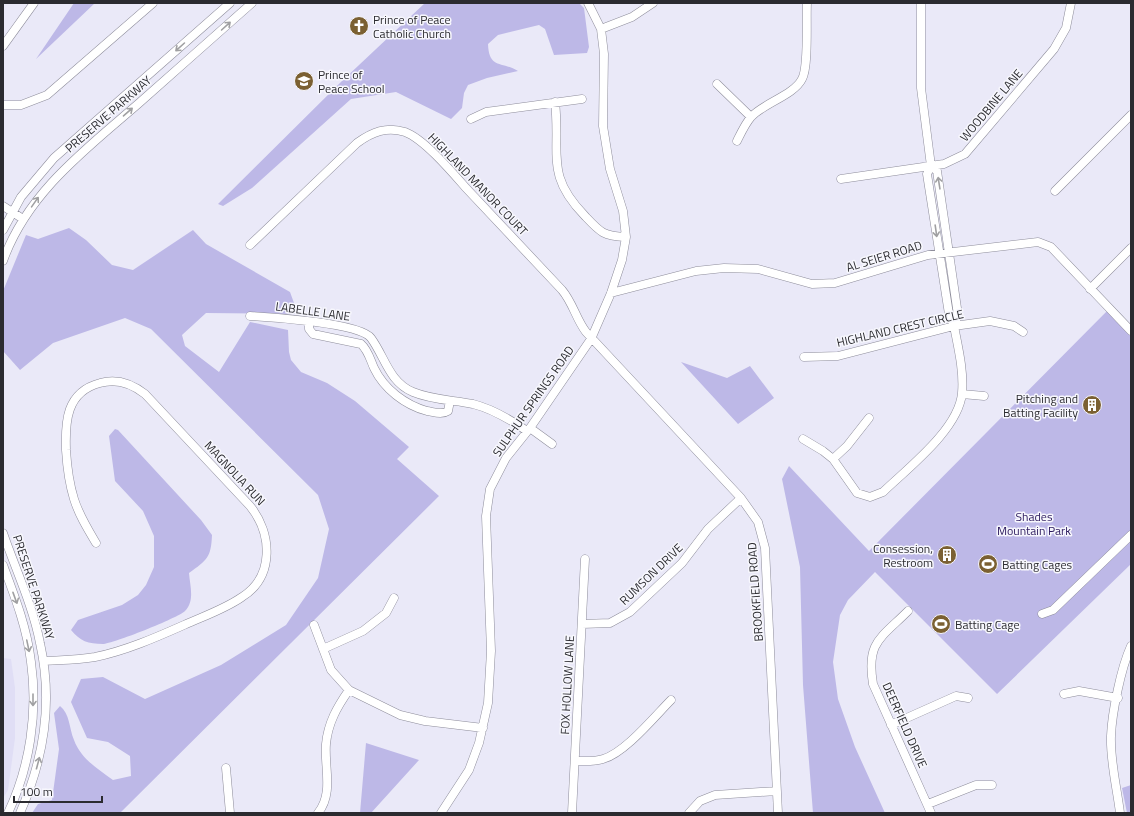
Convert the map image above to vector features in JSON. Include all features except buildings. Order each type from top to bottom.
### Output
[{"type":"street","points":[[3,46],[34,3]]},
{"type":"street","points":[[3,105],[21,105],[47,95],[152,3]]},
{"type":"street","name":"PRESERVE PARKWAY","points":[[3,230],[12,211],[34,180],[54,158],[230,3]]},
{"type":"street","name":"PRESERVE PARKWAY","points":[[3,261],[23,219],[41,194],[70,164],[252,3]]},
{"type":"street","name":"SULPHUR SPRINGS ROAD","points":[[441,813],[469,770],[483,728],[491,669],[486,537],[487,503],[490,488],[506,458],[529,430],[591,339],[611,293],[622,260],[626,237],[623,211],[610,169],[602,126],[604,54],[601,29],[588,3]]},
{"type":"street","points":[[601,29],[632,17],[652,3]]},
{"type":"street","points":[[737,141],[751,117],[770,102],[793,89],[802,79],[805,66],[806,3]]},
{"type":"street","points":[[804,439],[824,451],[833,459],[857,493],[870,497],[883,492],[944,432],[956,414],[962,394],[960,362],[954,326],[948,314],[927,174],[931,166],[921,88],[921,3]]},
{"type":"street","name":"WOODBINE LANE","points":[[841,179],[931,166],[952,161],[970,149],[1054,49],[1066,28],[1071,3]]},
{"type":"street","points":[[717,84],[751,117]]},
{"type":"street","points":[[471,119],[486,112],[582,99]]},
{"type":"street","points":[[555,102],[557,135],[556,165],[563,189],[577,208],[597,228],[607,235],[626,237]]},
{"type":"street","points":[[1055,191],[1131,115]]},
{"type":"street","name":"HIGHLAND MANOR COURT","points":[[250,245],[357,143],[365,137],[381,130],[398,130],[415,137],[441,162],[562,290],[568,297],[581,325],[591,339]]},
{"type":"street","points":[[931,166],[937,171],[955,290],[958,315],[954,326]]},
{"type":"street","points":[[3,206],[23,219]]},
{"type":"street","points":[[932,209],[942,208]]},
{"type":"street","name":"AL SEIER ROAD","points":[[611,293],[696,271],[724,268],[758,269],[812,284],[835,283],[884,267],[939,253],[1038,242],[1051,247],[1131,331]]},
{"type":"street","points":[[1090,289],[1131,248]]},
{"type":"street","points":[[945,292],[955,290]]},
{"type":"street","name":"LABELLE LANE","points":[[250,316],[343,326],[366,334],[370,337],[390,374],[405,388],[427,397],[473,404],[488,409],[529,430],[552,444]]},
{"type":"street","name":"HIGHLAND CREST CIRCLE","points":[[804,357],[838,356],[954,326],[990,321],[1014,326],[1023,332]]},
{"type":"street","points":[[309,322],[309,330],[313,334],[361,344],[383,382],[406,403],[441,414],[448,411],[450,400]]},
{"type":"street","name":"BROOKFIELD ROAD","points":[[591,339],[741,498],[758,522],[765,548],[778,813]]},
{"type":"street","name":"MAGNOLIA RUN","points":[[44,661],[96,657],[164,634],[228,605],[243,597],[255,586],[264,569],[267,553],[264,529],[257,514],[145,394],[133,386],[117,381],[97,384],[87,388],[73,403],[66,420],[70,486],[78,510],[96,542]]},
{"type":"street","points":[[962,394],[984,396]]},
{"type":"street","points":[[833,459],[847,446],[869,418]]},
{"type":"street","name":"RUMSON DRIVE","points":[[582,624],[610,623],[630,612],[682,563],[708,529],[741,498]]},
{"type":"street","name":"PRESERVE PARKWAY","points":[[3,533],[36,627],[44,661],[46,710],[41,752],[30,791],[20,813]]},
{"type":"street","points":[[1042,614],[1053,610],[1131,535]]},
{"type":"street","name":"FOX HOLLOW LANE","points":[[572,813],[585,559]]},
{"type":"street","name":"PRESERVE PARKWAY","points":[[3,565],[19,610],[31,661],[33,685],[33,714],[30,740],[15,797],[8,813]]},
{"type":"street","points":[[323,650],[363,631],[386,613],[394,598]]},
{"type":"street","name":"DEERFIELD DRIVE","points":[[908,611],[877,641],[873,649],[870,664],[873,684],[932,813]]},
{"type":"street","points":[[314,625],[331,670],[349,690],[400,715],[425,721],[483,728]]},
{"type":"street","points":[[1120,813],[1111,737],[1126,658],[1131,646]]},
{"type":"street","points":[[318,813],[324,806],[327,794],[326,744],[328,730],[335,711],[349,690]]},
{"type":"street","points":[[1064,694],[1079,691],[1118,698]]},
{"type":"street","points":[[891,725],[956,696],[968,698]]},
{"type":"street","points":[[575,761],[591,761],[613,755],[623,748],[671,700]]},
{"type":"street","points":[[226,768],[230,813]]},
{"type":"street","points":[[928,804],[976,784],[992,785]]},
{"type":"street","points":[[688,813],[700,802],[715,795],[777,791]]},
{"type":"shaded area","points":[[3,658],[11,659],[15,688],[15,738],[8,790],[3,798]]},
{"type":"green space","points":[[74,3],[95,3],[36,59]]},
{"type":"green space","points":[[425,3],[579,3],[584,8],[589,47],[587,53],[554,55],[545,29],[539,25],[498,35],[488,44],[489,52],[493,61],[518,71],[487,78],[468,85],[464,93],[462,108],[451,119],[396,92],[351,99],[252,188],[223,206],[218,204],[342,81]]},
{"type":"green space","points":[[69,228],[86,240],[112,265],[133,270],[193,230],[206,244],[290,292],[298,314],[206,313],[182,335],[185,346],[219,372],[250,322],[288,330],[291,360],[301,372],[327,383],[355,401],[409,447],[397,459],[439,496],[120,813],[32,813],[38,804],[52,800],[59,749],[54,713],[60,706],[63,709],[68,717],[72,735],[77,747],[85,758],[96,768],[113,780],[131,776],[130,756],[108,742],[87,738],[71,702],[81,679],[103,677],[145,699],[221,665],[286,625],[318,578],[329,529],[318,495],[151,329],[125,318],[53,343],[20,370],[3,351],[3,291],[26,235],[38,239]]},
{"type":"green space","name":"Shades Mountain Park","points":[[1109,309],[1131,332],[1131,564],[997,694],[875,572],[848,600],[840,615],[833,662],[838,699],[855,747],[885,813],[813,813],[803,685],[800,567],[782,479],[789,466],[869,551]]},
{"type":"green space","points":[[681,362],[727,378],[750,366],[774,398],[738,424]]},
{"type":"green space","points":[[115,429],[118,430],[201,520],[212,535],[211,549],[207,558],[189,573],[191,598],[185,611],[158,625],[109,643],[98,644],[81,639],[71,630],[78,620],[122,605],[138,595],[146,585],[154,567],[154,536],[143,511],[115,481],[109,436]]},
{"type":"green space","points":[[366,743],[419,760],[371,813],[360,813]]},
{"type":"green space","points":[[1131,785],[1131,813],[1127,813],[1122,788]]},
{"type":"place","name":"Prince of Peace Catholic Church","points":[[359,26]]},
{"type":"place","name":"Prince of Peace School","points":[[304,81]]},
{"type":"place","name":"Pitching and Batting Facility","points":[[1092,405]]},
{"type":"place","name":"Consession, Restroom","points":[[947,555]]},
{"type":"place","name":"Batting Cages","points":[[988,564]]},
{"type":"place","name":"Batting Cage","points":[[941,624]]}]
